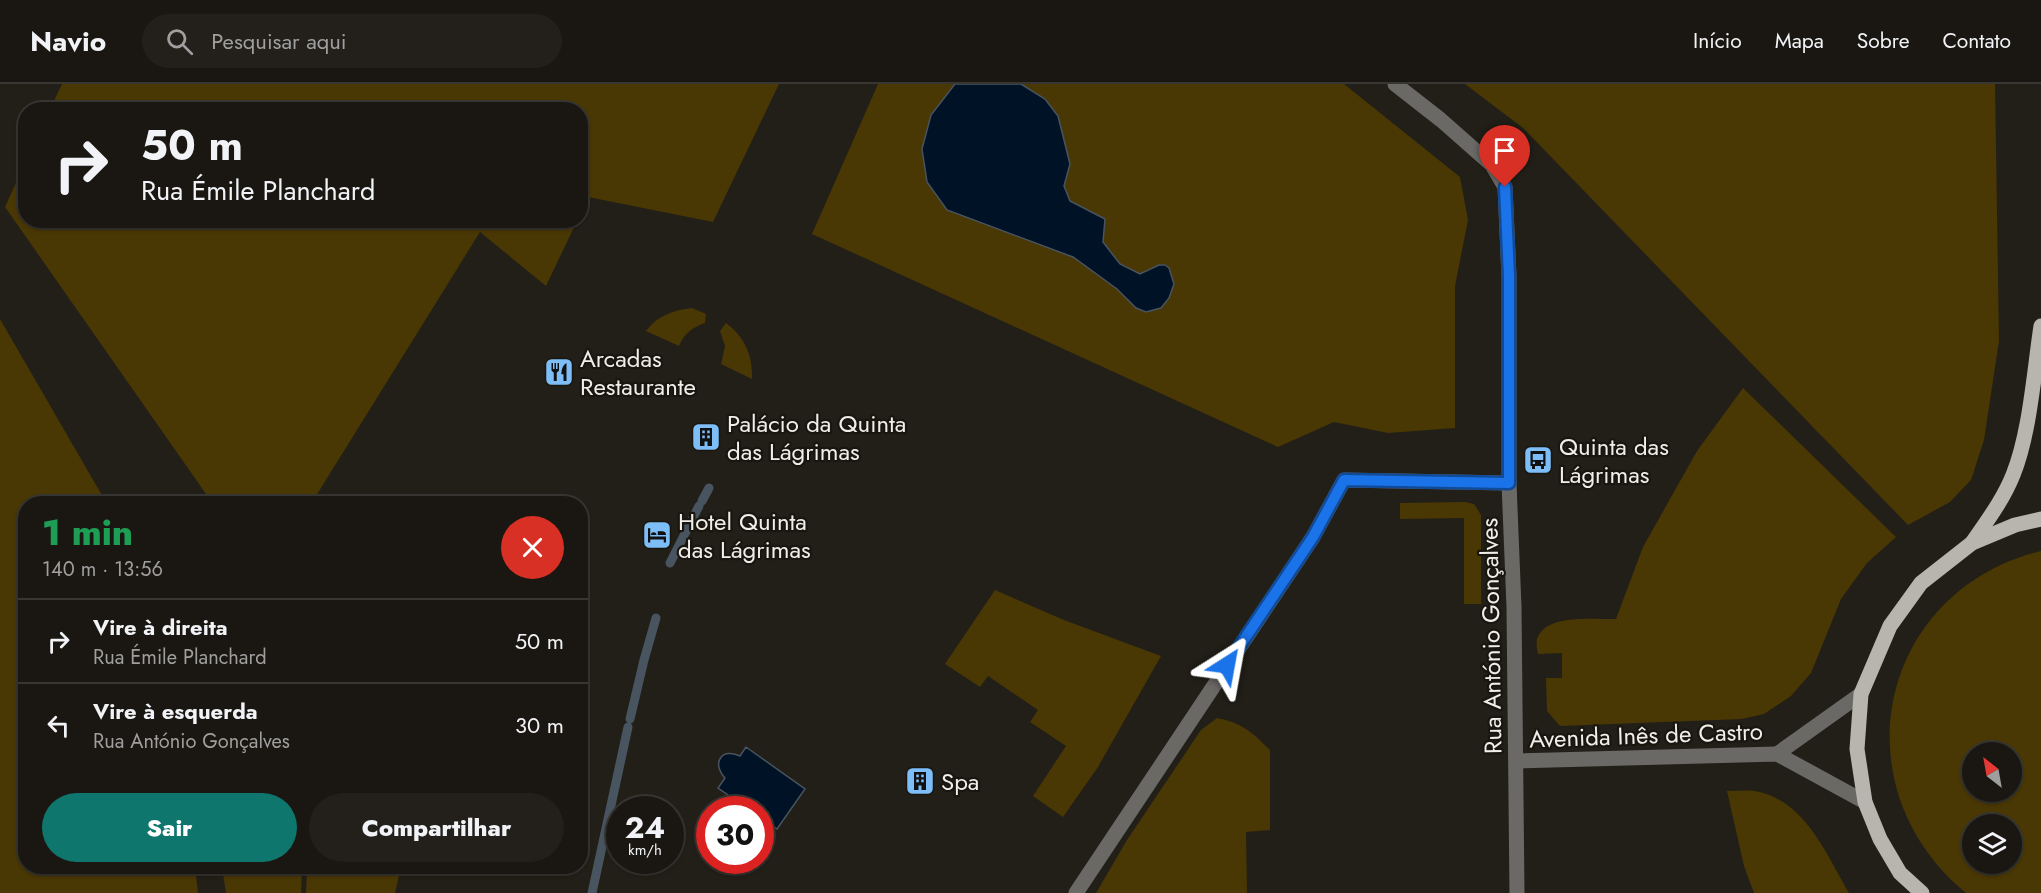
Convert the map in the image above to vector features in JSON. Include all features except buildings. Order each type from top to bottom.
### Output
[{"type":"main road","points":[[1972,543],[2000,501],[2013,475],[2029,409],[2041,326]]},
{"type":"main road","points":[[1922,893],[1900,873],[1880,839],[1865,802],[1857,749],[1861,694],[1890,626],[1921,583],[1972,543],[2016,525],[2041,519]]},
{"type":"street","name":"Rua António Gonçalves","points":[[1395,84],[1441,120],[1492,165],[1505,187],[1509,276],[1509,483],[1514,607],[1517,893]]},
{"type":"street","points":[[1076,893],[1313,537],[1344,480],[1509,483]]},
{"type":"street","name":"Avenida Inês de Castro","points":[[1777,754],[1861,694]]},
{"type":"street","name":"Avenida Inês de Castro","points":[[1517,761],[1777,754],[1865,802]]},
{"type":"shaded area","points":[[62,84],[779,84],[713,222],[588,197],[588,102],[53,102]]},
{"type":"shaded area","points":[[878,84],[1344,84],[1460,177],[1468,220],[1455,286],[1455,428],[1388,433],[1334,422],[1278,447],[812,234]]},
{"type":"shaded area","points":[[1465,84],[1995,84],[1999,341],[1984,440],[1971,480],[1950,502],[1908,525],[1523,128]]},
{"type":"shaded area","points":[[18,178],[18,226],[5,207]]},
{"type":"shaded area","points":[[20,228],[574,228],[546,286],[480,232],[316,496],[207,496]]},
{"type":"shaded area","points":[[692,308],[706,314],[705,323],[689,331],[679,346],[646,331],[655,321],[666,315]]},
{"type":"shaded area","points":[[0,319],[102,496],[18,496],[18,874],[196,874],[198,893],[0,893]]},
{"type":"shaded area","points":[[726,323],[743,341],[751,363],[752,379],[721,364],[725,346],[720,331]]},
{"type":"shaded area","points":[[1743,388],[1896,537],[1867,563],[1841,599],[1811,673],[1791,696],[1764,714],[1742,719],[1560,726],[1547,711],[1546,678],[1562,678],[1562,653],[1538,654],[1537,639],[1550,625],[1560,622],[1616,619],[1643,547],[1697,451]]},
{"type":"shaded area","points":[[1465,502],[1474,504],[1481,515],[1481,604],[1464,604],[1464,518],[1400,519],[1400,503]]},
{"type":"shaded area","points":[[2041,551],[2041,893],[1966,893],[1926,850],[1900,800],[1890,749],[1894,697],[1912,649],[1942,606],[1986,573]]},
{"type":"shaded area","points":[[995,590],[1064,620],[1161,656],[1098,767],[1063,817],[1033,796],[1066,746],[1030,722],[1038,710],[988,676],[980,687],[945,664]]},
{"type":"shaded area","points":[[1217,718],[1246,729],[1270,750],[1270,830],[1246,832],[1247,893],[1096,893],[1127,840],[1201,730]]},
{"type":"shaded area","points":[[1727,791],[1755,791],[1772,796],[1788,805],[1812,831],[1849,893],[1754,893],[1744,866]]},
{"type":"shaded area","points":[[223,874],[302,874],[301,893],[226,893]]},
{"type":"shaded area","points":[[307,874],[399,874],[395,893],[306,893]]},
{"type":"water","points":[[955,84],[1021,84],[1045,99],[1058,116],[1070,164],[1064,186],[1070,201],[1105,219],[1103,242],[1120,264],[1140,274],[1159,265],[1169,268],[1174,284],[1169,298],[1161,308],[1146,312],[1136,308],[1117,289],[1073,257],[947,210],[927,182],[922,149],[931,115]]},
{"type":"water","points":[[746,747],[805,789],[777,829],[774,827],[774,796],[730,796],[718,788],[725,778],[719,767],[720,758],[728,754],[740,756]]},
{"type":"waterway","points":[[702,501],[709,488]]},
{"type":"waterway","points":[[670,563],[699,506]]},
{"type":"waterway","points":[[630,719],[656,618]]},
{"type":"waterway","points":[[592,893],[628,727]]},
{"type":"place","name":"Arcadas Restaurante","points":[[559,372]]},
{"type":"place","name":"Palácio da Quinta das Lágrimas","points":[[706,437]]},
{"type":"place","name":"Quinta das Lágrimas","points":[[1538,460]]},
{"type":"place","name":"Hotel Quinta das Lágrimas","points":[[657,535]]},
{"type":"place","name":"Spa","points":[[920,781]]},
{"type":"route","points":[[1227,665],[1313,537],[1344,480],[1509,483],[1509,276],[1505,187]]}]
